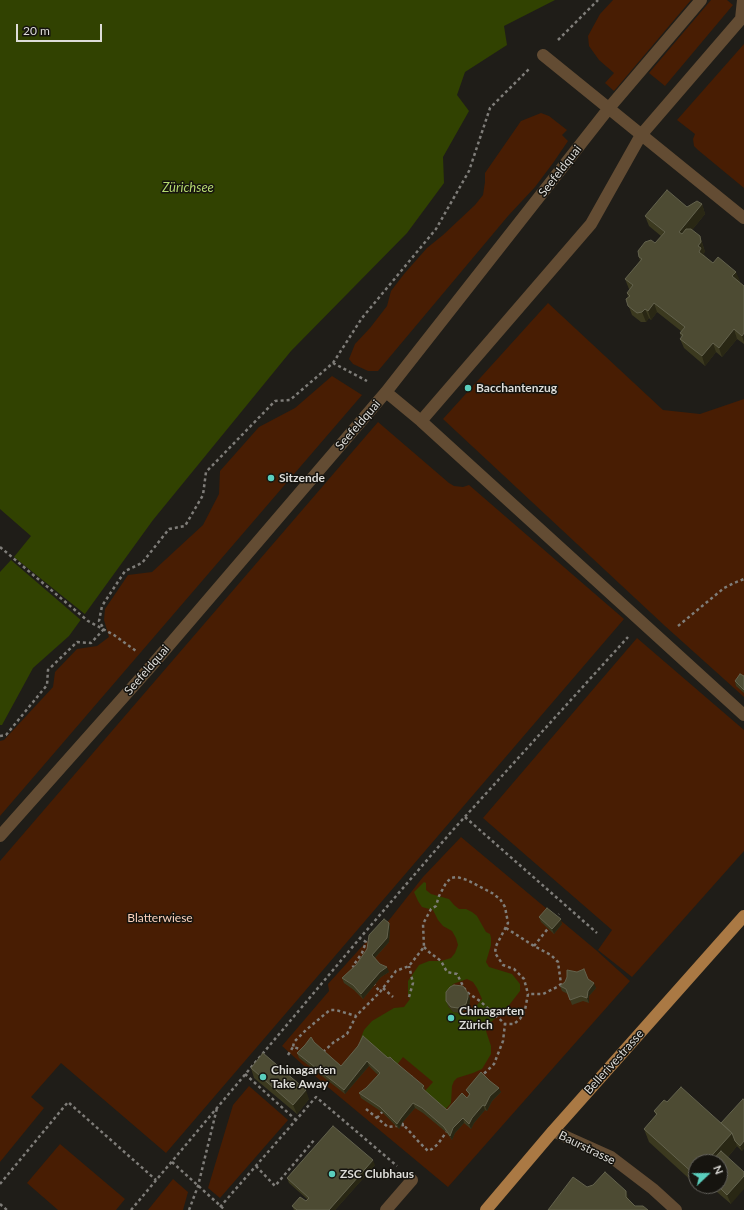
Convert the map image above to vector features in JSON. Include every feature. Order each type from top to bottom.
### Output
[{"type":"main road","name":"Bellerivestrasse","points":[[486,1210],[553,1131],[744,916]]},
{"type":"street","name":"Seefeldquai","points":[[0,836],[153,664],[386,392],[610,108],[701,0]]},
{"type":"street","points":[[421,421],[591,224],[642,135],[742,19],[742,0]]},
{"type":"street","points":[[543,55],[744,218]]},
{"type":"street","points":[[386,392],[421,421],[744,715]]},
{"type":"street","name":"Baurstrasse","points":[[553,1131],[611,1157],[653,1189],[676,1210]]},
{"type":"street","points":[[386,1210],[412,1180]]},
{"type":"path","points":[[104,630],[99,621],[102,606],[125,571],[142,563],[169,529],[185,526],[203,495],[206,472],[276,401],[290,400],[333,363],[362,318],[436,229],[469,171],[490,108],[598,0]]},
{"type":"path","points":[[333,363],[386,392]]},
{"type":"path","points":[[0,548],[88,621],[114,635],[153,664]]},
{"type":"path","points":[[663,641],[671,632],[724,588],[744,579]]},
{"type":"path","points":[[131,1210],[360,938],[465,817],[642,622]]},
{"type":"path","points":[[0,736],[6,735],[47,685],[48,670],[76,642],[92,643],[104,630]]},
{"type":"path","points":[[465,817],[597,933]]},
{"type":"path","points":[[320,1057],[322,1052],[347,1034],[356,1016],[380,992],[396,971],[409,966],[424,947],[424,924],[431,909],[436,906],[439,896],[446,883],[451,878],[457,877],[468,880],[492,893],[500,899],[505,907],[508,923],[496,946],[495,953],[503,965],[514,969],[524,979],[528,994],[525,1010],[520,1019],[514,1024],[505,1024],[480,1001],[468,994],[457,974],[447,972],[442,961],[424,947]]},
{"type":"path","points":[[534,946],[559,914]]},
{"type":"path","points":[[506,928],[551,955],[558,962],[561,984]]},
{"type":"path","points":[[358,970],[353,966],[362,953],[366,942],[360,938]]},
{"type":"path","points":[[409,966],[413,983],[409,997]]},
{"type":"path","points":[[369,980],[380,992]]},
{"type":"path","points":[[528,994],[542,994],[557,988],[561,984]]},
{"type":"path","points":[[561,984],[567,987]]},
{"type":"path","points":[[383,988],[393,998]]},
{"type":"path","points":[[288,1054],[293,1047],[294,1042],[330,1010],[342,1011],[356,1016]]},
{"type":"path","points":[[478,1078],[488,1071],[494,1064],[503,1041],[505,1024]]},
{"type":"path","points":[[293,1047],[306,1050]]},
{"type":"path","points":[[407,1081],[413,1073]]},
{"type":"path","points":[[245,1074],[296,1120]]},
{"type":"path","points":[[220,1207],[316,1097],[412,1180]]},
{"type":"path","points":[[0,1184],[68,1102],[156,1180]]},
{"type":"path","points":[[188,1210],[198,1186],[217,1107]]},
{"type":"path","points":[[377,1118],[386,1107]]},
{"type":"path","points":[[366,1108],[388,1127],[404,1125]]},
{"type":"path","points":[[399,1118],[428,1150],[432,1149],[438,1144],[450,1126]]},
{"type":"path","points":[[256,1166],[275,1186],[315,1139]]},
{"type":"path","points":[[172,1162],[224,1210]]},
{"type":"path","points":[[0,1204],[7,1210]]},
{"type":"green space","points":[[613,0],[691,0],[614,91],[605,83],[614,73],[599,60],[589,46],[588,36],[600,14]]},
{"type":"green space","points":[[711,0],[727,0],[733,5],[665,86],[649,73]]},
{"type":"green space","points":[[744,44],[744,188],[694,146],[693,139],[695,134],[677,120]]},
{"type":"green space","points":[[541,113],[549,116],[567,130],[562,135],[568,141],[553,163],[535,187],[508,216],[378,371],[368,371],[353,364],[349,359],[355,344],[387,306],[391,291],[427,248],[475,205],[483,195],[485,173],[521,121]]},
{"type":"green space","points":[[548,303],[663,410],[700,414],[744,399],[744,697],[665,626],[443,419]]},
{"type":"green space","points":[[332,376],[362,395],[0,816],[0,741],[4,740],[53,687],[55,672],[77,649],[97,646],[109,637],[104,620],[105,609],[128,575],[152,572],[203,525],[219,494],[220,471],[259,427],[295,408]]},
{"type":"green space","name":"Blatterwiese","points":[[378,422],[449,483],[454,486],[463,487],[469,485],[624,619],[166,1153],[61,1063],[31,1097],[44,1108],[0,1162],[0,861]]},
{"type":"green space","points":[[637,638],[744,730],[744,851],[632,977],[598,950],[612,930],[483,818]]},
{"type":"green space","name":"Chinagarten Zürich","points":[[461,837],[596,950],[630,981],[448,1187],[323,1083],[282,1046],[329,991],[328,984],[366,942],[371,940],[386,924],[423,877]]},
{"type":"green space","points":[[249,1086],[288,1120],[220,1198],[208,1188],[233,1105]]},
{"type":"green space","points":[[60,1144],[125,1199],[116,1210],[58,1210],[27,1183]]},
{"type":"green space","points":[[173,1179],[188,1192],[183,1210],[148,1210]]},
{"type":"water","name":"Zürichsee","points":[[0,0],[555,0],[504,26],[507,45],[465,72],[457,95],[469,111],[443,157],[444,183],[407,233],[291,351],[153,520],[69,636],[33,668],[2,725],[0,725]]},
{"type":"water","points":[[424,882],[426,883],[426,890],[431,894],[449,899],[459,909],[466,909],[477,916],[486,932],[490,934],[491,938],[491,945],[486,962],[489,967],[512,974],[520,984],[520,991],[510,1004],[487,1026],[486,1031],[491,1046],[491,1054],[482,1069],[457,1078],[454,1081],[452,1086],[451,1103],[445,1110],[425,1091],[433,1082],[403,1057],[396,1066],[360,1044],[364,1030],[372,1021],[394,1008],[404,1007],[410,999],[408,995],[408,981],[419,965],[429,961],[441,961],[451,958],[458,945],[452,931],[443,926],[433,910],[422,907],[414,892]],"holes":[[[467,979],[473,982],[482,999],[477,1005],[466,1013],[453,1012],[448,1006],[453,984]]]},
{"type":"pier","points":[[0,509],[31,536],[14,557],[86,615],[82,621],[11,560],[0,572]]},
{"type":"building","points":[[667,190],[687,207],[697,201],[702,204],[679,232],[682,234],[686,229],[691,229],[700,236],[701,242],[698,246],[701,248],[699,252],[713,263],[718,257],[736,272],[732,276],[744,286],[744,333],[742,336],[734,329],[719,348],[713,343],[702,356],[680,339],[683,335],[680,333],[685,327],[654,303],[648,311],[645,309],[642,312],[637,313],[628,306],[626,299],[630,296],[627,293],[633,285],[625,279],[642,259],[639,257],[638,251],[645,242],[651,240],[655,243],[665,232],[645,216]]},
{"type":"building","points":[[740,674],[744,676],[744,690],[735,681]]},
{"type":"building","points":[[547,908],[561,919],[552,929],[539,917]]},
{"type":"building","points":[[384,919],[389,923],[387,938],[372,955],[380,964],[387,967],[380,972],[361,994],[353,985],[342,978],[356,965],[367,949],[369,935]]},
{"type":"building","points":[[584,969],[588,979],[594,983],[588,991],[587,998],[581,996],[570,1000],[566,989],[560,986],[565,982],[567,970],[577,972]]},
{"type":"building","points":[[454,985],[463,986],[468,993],[466,1004],[458,1008],[451,1007],[446,1001],[446,992]]},
{"type":"building","points":[[363,1036],[424,1086],[422,1088],[447,1110],[462,1093],[467,1098],[470,1094],[466,1090],[481,1072],[499,1088],[490,1096],[485,1106],[483,1105],[469,1124],[463,1118],[453,1128],[450,1136],[444,1127],[422,1108],[413,1103],[397,1124],[380,1107],[359,1093],[366,1088],[380,1073],[367,1061],[344,1090],[297,1053],[311,1037],[314,1042],[341,1066],[358,1046]]},
{"type":"building","points":[[263,1053],[306,1090],[293,1105],[251,1068]]},
{"type":"building","points":[[681,1087],[732,1133],[713,1154],[688,1154],[688,1169],[644,1129],[657,1114],[654,1111],[664,1100],[667,1102]]},
{"type":"building","points":[[743,1099],[744,1141],[740,1146],[735,1141],[732,1133],[721,1123]]},
{"type":"building","name":"ZSC Clubhaus","points":[[333,1126],[373,1160],[329,1210],[297,1210],[292,1206],[300,1197],[306,1201],[309,1198],[287,1178]]},
{"type":"building","points":[[728,1157],[744,1172],[744,1176],[728,1194]]},
{"type":"building","points":[[605,1172],[626,1191],[626,1197],[635,1206],[643,1206],[648,1210],[548,1210],[573,1177],[587,1187],[593,1185]]},
{"type":"place","name":"Bacchantenzug","points":[[468,388]]},
{"type":"place","name":"Sitzende","points":[[271,478]]},
{"type":"place","name":"Chinagarten Zürich","points":[[451,1018]]},
{"type":"place","name":"Chinagarten Take Away","points":[[263,1077]]},
{"type":"place","name":"ZSC Clubhaus","points":[[332,1174]]}]
